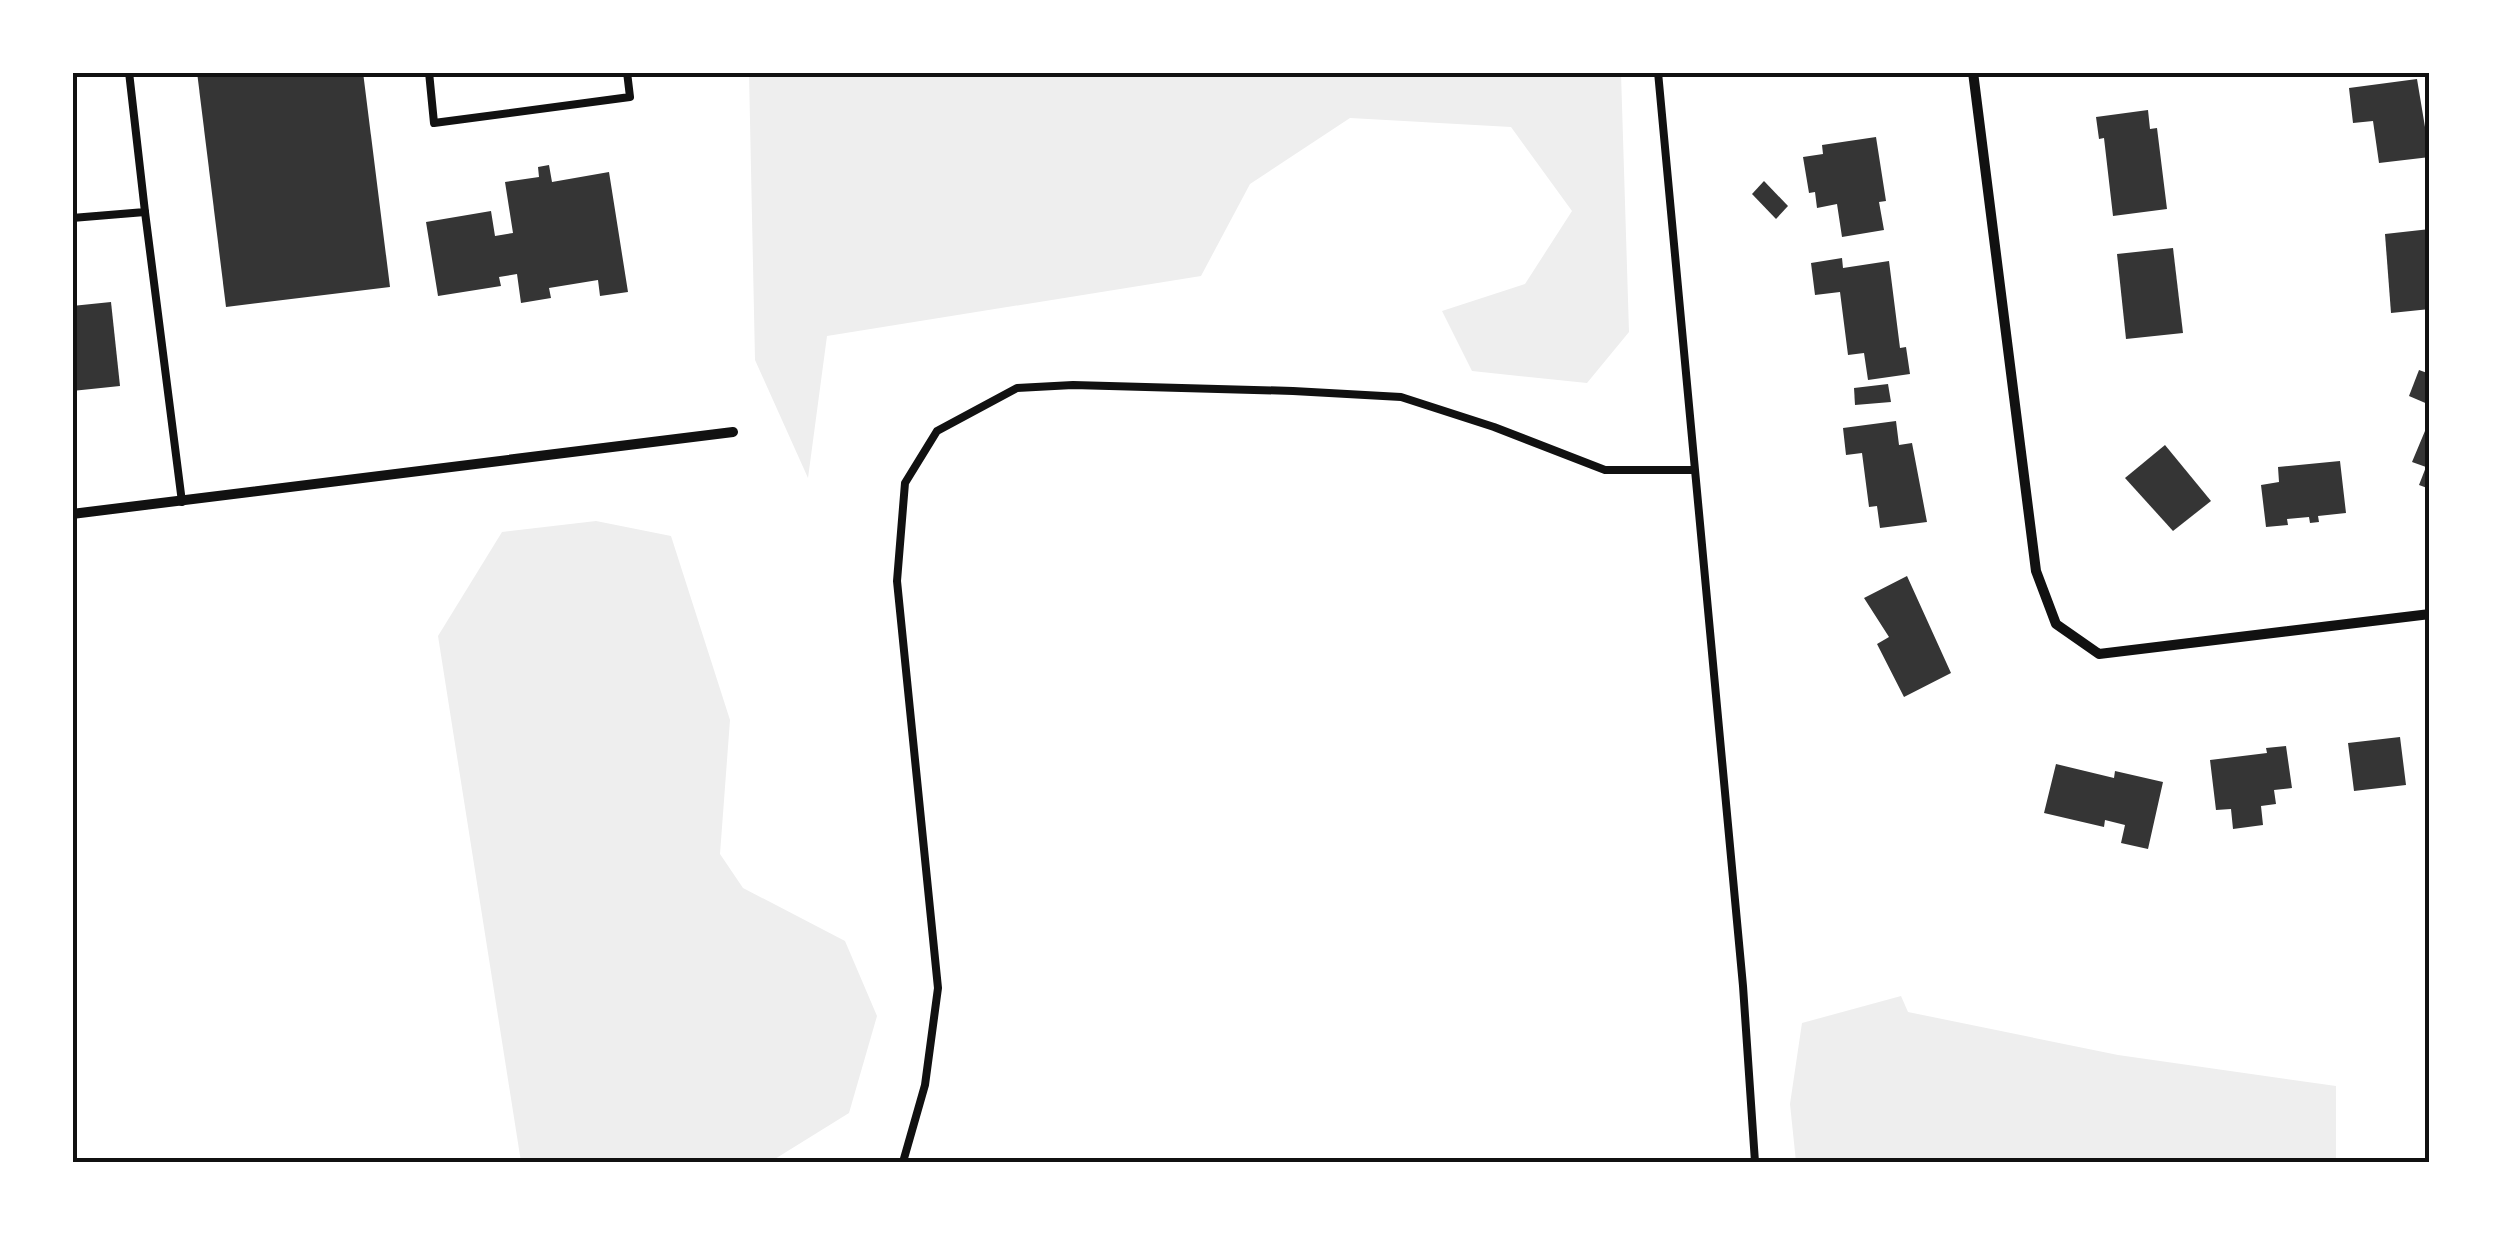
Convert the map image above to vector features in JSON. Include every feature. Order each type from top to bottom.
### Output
[{"type":"street","points":[[1973,72],[2036,571],[2056,624],[2099,654],[2430,614]]},
{"type":"street","points":[[72,514],[733,432]]},
{"type":"lane","points":[[129,72],[182,502]]},
{"type":"lane","points":[[428,72],[434,123],[630,97],[627,72]]},
{"type":"lane","points":[[1658,72],[1744,986],[1755,1162]]},
{"type":"lane","points":[[72,218],[145,212]]},
{"type":"lane","points":[[904,1162],[925,1085],[938,988],[898,581],[905,483],[937,430],[1017,388],[1074,385],[1293,391],[1401,397],[1494,426],[1605,470],[1693,470]]},
{"type":"shaded area","points":[[749,73],[1621,73],[1629,332],[1587,383],[1472,371],[1442,311],[1525,284],[1572,211],[1511,127],[1350,118],[1250,184],[1201,276],[827,336],[808,478],[755,360]]},
{"type":"shaded area","points":[[596,521],[671,536],[730,720],[720,854],[743,888],[845,941],[877,1016],[849,1113],[770,1162],[521,1162],[438,636],[502,532]]},
{"type":"shaded area","points":[[1901,996],[1908,1012],[2118,1055],[2336,1086],[2336,1162],[1796,1162],[1790,1104],[1802,1023]]},
{"type":"building","points":[[197,72],[363,72],[390,287],[226,307]]},
{"type":"building","points":[[2417,79],[2430,157],[2379,163],[2373,121],[2353,123],[2349,88]]},
{"type":"building","points":[[2148,110],[2150,129],[2157,128],[2167,209],[2113,216],[2104,138],[2099,139],[2096,117]]},
{"type":"building","points":[[1876,137],[1886,201],[1879,202],[1884,230],[1842,237],[1837,204],[1817,208],[1815,192],[1809,193],[1803,157],[1823,154],[1822,145]]},
{"type":"building","points":[[549,165],[552,182],[609,172],[628,292],[600,296],[598,280],[549,288],[551,298],[521,303],[517,274],[499,277],[501,286],[438,296],[426,222],[491,211],[495,236],[513,233],[505,182],[539,177],[538,167]]},
{"type":"building","points":[[1764,181],[1788,206],[1776,219],[1752,194]]},
{"type":"building","points":[[2430,229],[2430,309],[2391,313],[2385,234]]},
{"type":"building","points":[[2173,248],[2183,333],[2126,339],[2117,254]]},
{"type":"building","points":[[1842,258],[1843,268],[1889,261],[1900,348],[1906,347],[1910,374],[1868,380],[1864,353],[1848,355],[1840,292],[1815,295],[1811,263]]},
{"type":"building","points":[[111,302],[120,386],[72,391],[72,306]]},
{"type":"building","points":[[2419,370],[2430,374],[2430,405],[2409,396]]},
{"type":"building","points":[[1888,384],[1891,402],[1855,405],[1854,388]]},
{"type":"building","points":[[2430,419],[2430,489],[2419,485],[2426,467],[2412,462]]},
{"type":"building","points":[[1896,421],[1899,445],[1912,443],[1927,522],[1880,528],[1877,506],[1869,507],[1862,453],[1846,455],[1843,428]]},
{"type":"building","points":[[2165,445],[2211,501],[2173,531],[2125,478]]},
{"type":"building","points":[[2340,461],[2346,513],[2318,516],[2319,522],[2310,523],[2309,517],[2287,519],[2288,525],[2266,527],[2261,485],[2279,482],[2278,467]]},
{"type":"building","points":[[1907,576],[1951,673],[1904,697],[1877,644],[1889,637],[1864,598]]},
{"type":"building","points":[[2400,737],[2406,785],[2354,791],[2348,743]]},
{"type":"building","points":[[2286,746],[2292,788],[2274,790],[2276,804],[2261,806],[2263,825],[2233,829],[2231,809],[2216,810],[2210,760],[2267,753],[2266,748]]},
{"type":"building","points":[[2056,764],[2114,778],[2115,771],[2163,782],[2148,849],[2121,843],[2125,825],[2105,820],[2104,827],[2044,813]]}]
